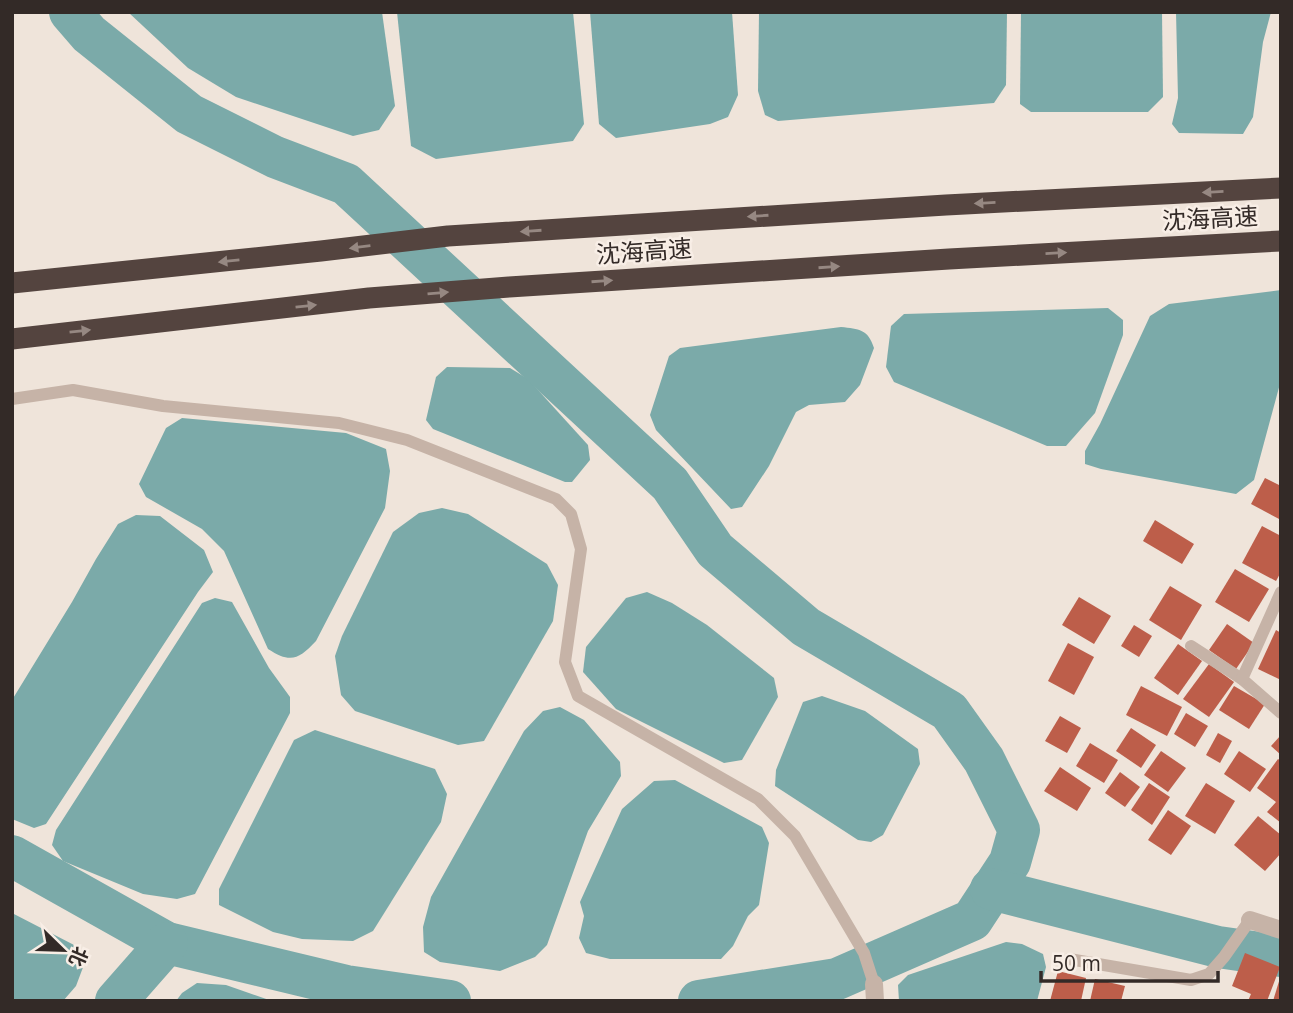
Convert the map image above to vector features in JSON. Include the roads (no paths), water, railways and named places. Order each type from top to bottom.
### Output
[{"type":"highway","name":"沈海高速","points":[[12,283],[448,236],[946,205],[1281,188]]},
{"type":"highway","name":"沈海高速","points":[[12,339],[369,298],[509,287],[949,259],[1281,242]]},
{"type":"street","points":[[1250,920],[1281,930]]},
{"type":"lane","points":[[12,399],[73,390],[163,406],[339,423],[407,440],[556,499],[571,514],[581,550],[565,662],[578,695],[758,799],[796,836],[864,953],[874,993]]},
{"type":"lane","points":[[1242,680],[1281,592]]},
{"type":"lane","points":[[1191,646],[1242,680],[1281,713]]},
{"type":"lane","points":[[1069,959],[1191,980],[1209,974],[1250,920]]},
{"type":"water","points":[[128,12],[382,12],[395,106],[379,130],[353,136],[236,97],[188,68]]},
{"type":"water","points":[[397,12],[573,12],[584,124],[573,141],[436,159],[411,146]]},
{"type":"water","points":[[590,12],[732,12],[738,95],[728,117],[710,124],[616,138],[599,124]]},
{"type":"water","points":[[759,12],[1007,12],[1006,85],[994,103],[778,121],[765,115],[758,91]]},
{"type":"water","points":[[1021,12],[1162,12],[1163,97],[1148,112],[1031,112],[1020,104]]},
{"type":"water","points":[[1176,12],[1271,12],[1263,42],[1253,117],[1243,134],[1179,133],[1172,124],[1178,98]]},
{"type":"water","points":[[1281,290],[1281,380],[1254,480],[1236,494],[1085,464],[1085,451],[1150,316],[1169,304]]},
{"type":"water","points":[[1108,308],[1123,320],[1123,335],[1095,413],[1066,446],[1047,446],[894,382],[886,367],[891,326],[904,314]]},
{"type":"water","points":[[841,327],[862,331],[869,337],[874,348],[860,385],[845,402],[809,405],[796,412],[769,466],[742,507],[731,509],[656,430],[650,415],[669,356],[680,348]]},
{"type":"water","points":[[447,367],[510,368],[528,379],[588,445],[590,460],[572,482],[565,482],[433,429],[426,420],[436,377]]},
{"type":"water","points":[[182,418],[346,433],[386,449],[390,471],[385,508],[316,641],[305,652],[289,658],[268,649],[224,551],[202,529],[146,497],[139,484],[166,428]]},
{"type":"water","points":[[442,508],[468,514],[547,564],[558,585],[553,621],[484,741],[458,745],[355,711],[341,695],[335,656],[342,636],[393,532],[419,513]]},
{"type":"water","points":[[136,515],[160,516],[204,550],[213,572],[46,824],[34,828],[12,819],[12,700],[118,524]]},
{"type":"water","points":[[647,592],[672,603],[707,625],[774,678],[778,697],[742,760],[724,763],[616,709],[583,672],[586,647],[626,598]]},
{"type":"water","points":[[215,598],[232,602],[269,668],[290,697],[290,713],[195,894],[177,899],[143,894],[63,861],[52,845],[56,830],[202,603]]},
{"type":"water","points":[[822,696],[865,711],[918,749],[920,764],[883,835],[871,842],[858,840],[775,786],[776,770],[803,702]]},
{"type":"water","points":[[560,707],[584,720],[620,762],[621,776],[588,831],[547,945],[535,957],[500,971],[440,962],[424,952],[423,927],[431,897],[524,731],[543,711]]},
{"type":"water","points":[[315,730],[435,769],[447,794],[441,822],[373,931],[353,941],[302,939],[273,932],[219,905],[219,889],[294,740]]},
{"type":"water","points":[[675,780],[762,827],[769,843],[759,905],[748,916],[733,946],[721,959],[610,959],[586,953],[579,938],[584,916],[580,902],[622,809],[654,781]]},
{"type":"water","points":[[12,913],[76,946],[85,962],[76,986],[63,1001],[12,1001]]},
{"type":"water","points":[[1006,942],[1022,944],[1043,954],[1046,967],[1037,1001],[899,1001],[898,985],[908,975]]},
{"type":"water","points":[[197,983],[226,985],[272,1001],[176,1001],[182,993]]},
{"type":"waterway","points":[[70,12],[89,34],[189,114],[275,157],[346,184],[670,484],[715,550],[806,627],[949,711],[984,760],[1019,830],[1010,862],[972,920],[837,979],[699,1001]]},
{"type":"waterway","points":[[12,856],[167,943],[346,986],[450,1001]]},
{"type":"waterway","points":[[991,889],[1218,947],[1281,956]]},
{"type":"waterway","points":[[116,1001],[167,943]]}]
